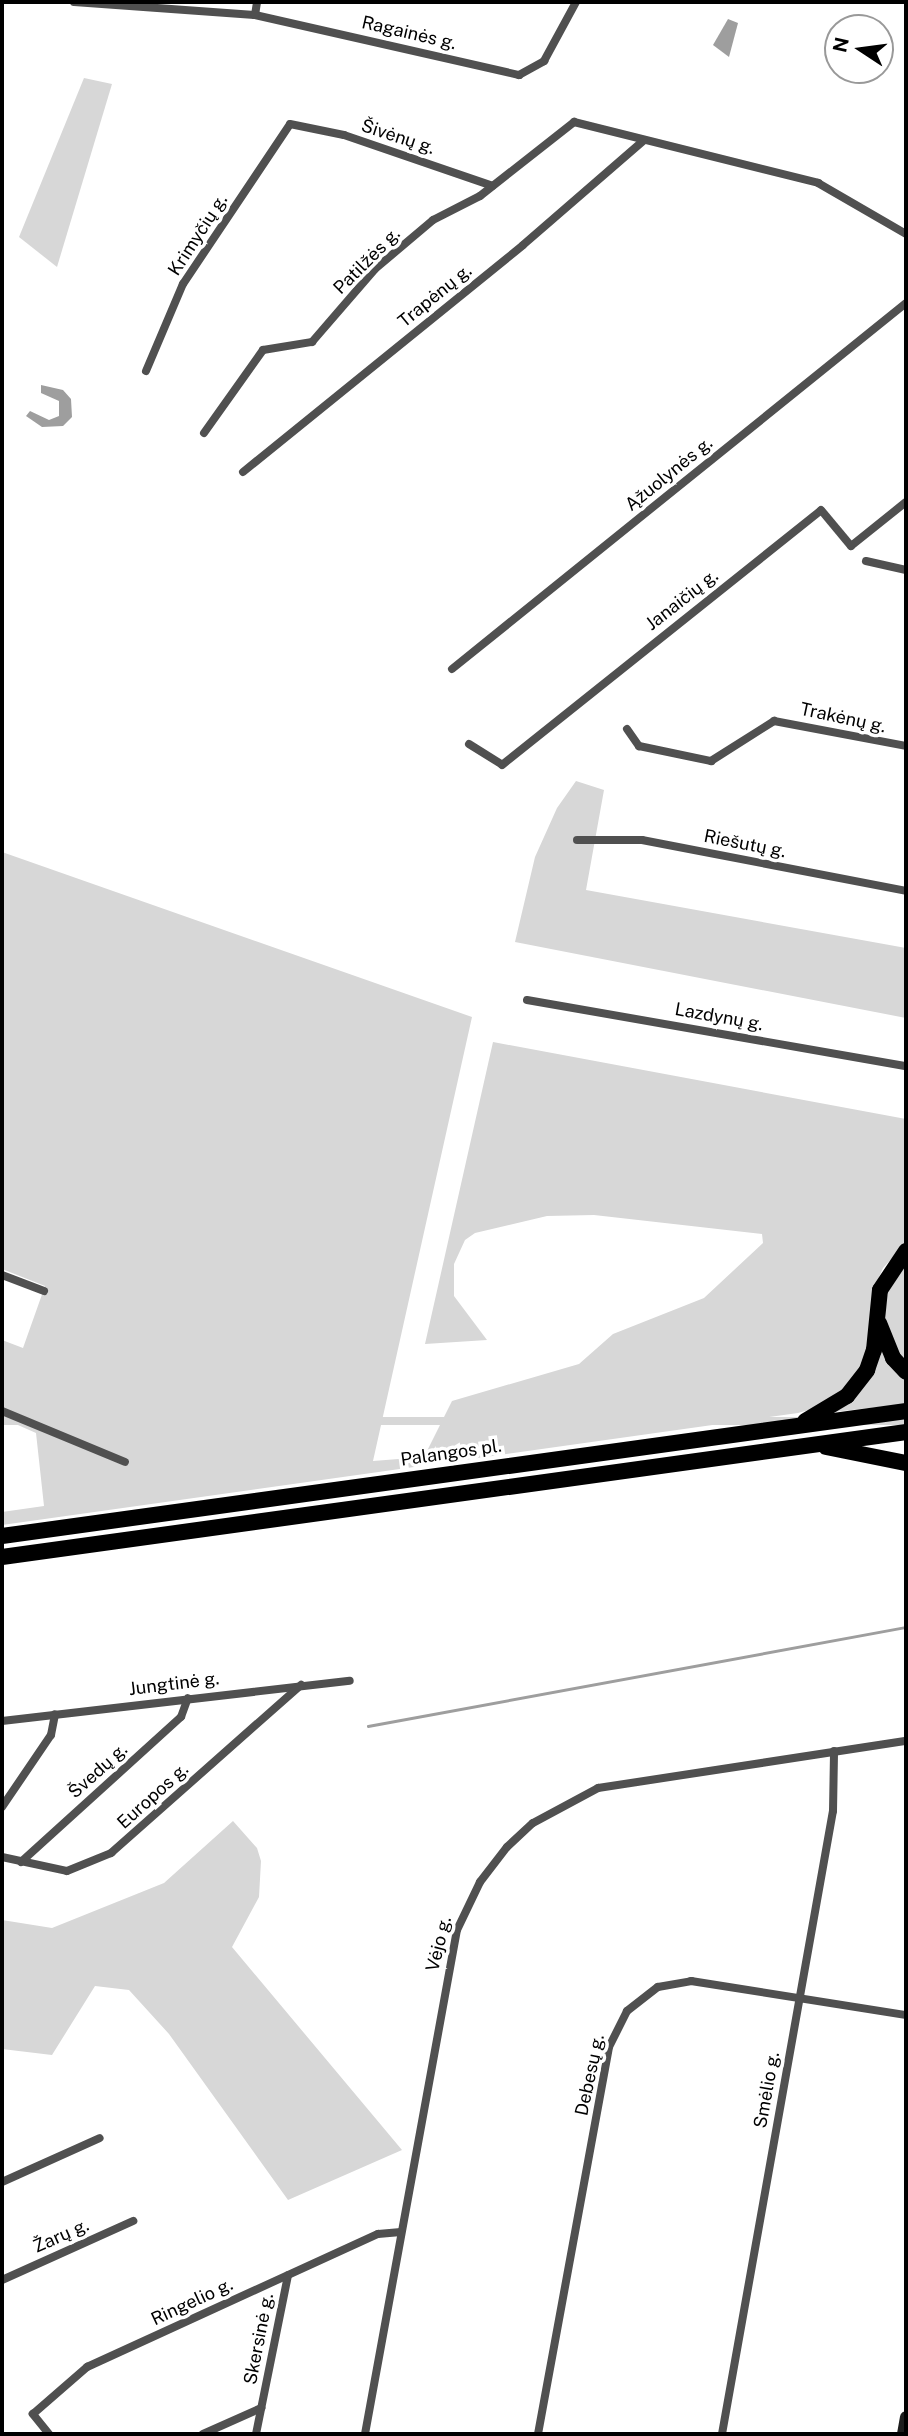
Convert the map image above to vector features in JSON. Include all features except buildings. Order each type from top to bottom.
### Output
[{"type":"highway","points":[[801,1424],[847,1396],[862,1380],[874,1350],[884,1280],[906,1251]]},
{"type":"highway","points":[[877,1317],[893,1358],[906,1372]]},
{"type":"highway","name":"Palangos pl.","points":[[2,1536],[906,1411]]},
{"type":"highway","points":[[2,1557],[906,1432]]},
{"type":"highway","points":[[806,1444],[906,1463]]},
{"type":"main road","points":[[903,2434],[906,2417]]},
{"type":"street","name":"Ragainės g.","points":[[74,2],[255,15],[507,74],[529,74],[544,61],[576,2]]},
{"type":"street","points":[[255,15],[257,2]]},
{"type":"street","name":"Patilžės g.","points":[[204,433],[263,350],[312,342],[385,261],[433,220],[493,186],[574,122],[643,141]]},
{"type":"street","name":"Šivėnų g.","points":[[290,124],[344,135],[493,186]]},
{"type":"street","name":"Krimyčių g.","points":[[146,371],[183,284],[290,124]]},
{"type":"street","points":[[643,141],[818,183],[906,234]]},
{"type":"street","name":"Trapėnų g.","points":[[243,472],[523,245],[643,141]]},
{"type":"street","name":"Ąžuolynės g.","points":[[452,669],[906,303]]},
{"type":"street","name":"Janaičių g.","points":[[469,744],[502,765],[821,510],[851,546],[906,502]]},
{"type":"street","points":[[866,561],[906,570]]},
{"type":"street","name":"Trakėnų g.","points":[[626,729],[639,746],[711,761],[774,721],[906,746]]},
{"type":"street","name":"Riešutų g.","points":[[577,840],[642,840],[906,891]]},
{"type":"street","name":"Lazdynų g.","points":[[527,1000],[906,1066]]},
{"type":"street","points":[[2,1275],[44,1291]]},
{"type":"street","points":[[2,1411],[125,1461]]},
{"type":"street","name":"Jungtinė g.","points":[[2,1721],[350,1681]]},
{"type":"street","name":"Europos g.","points":[[2,1857],[67,1871],[111,1853],[301,1685]]},
{"type":"street","name":"Švedų g.","points":[[21,1862],[181,1717],[188,1698]]},
{"type":"street","points":[[2,1807],[51,1735],[55,1714]]},
{"type":"street","name":"Vėjo g.","points":[[365,2434],[457,1930],[480,1882],[507,1847],[551,1812],[598,1788],[906,1741]]},
{"type":"street","name":"Smėlio g.","points":[[722,2434],[833,1811],[834,1751]]},
{"type":"street","name":"Debesų g.","points":[[538,2434],[617,2027],[643,1995],[672,1982],[691,1981],[906,2015]]},
{"type":"street","points":[[2,2182],[100,2137]]},
{"type":"street","name":"Žarų g.","points":[[2,2280],[133,2221]]},
{"type":"street","name":"Ringelio g.","points":[[49,2434],[33,2414],[87,2367],[378,2234],[401,2232]]},
{"type":"street","name":"Skersinė g.","points":[[256,2434],[288,2275]]},
{"type":"street","name":"Skersinė g.","points":[[203,2434],[261,2408]]},
{"type":"shaded area","points":[[728,19],[738,23],[729,57],[713,45]]},
{"type":"shaded area","points":[[84,78],[112,84],[57,267],[19,237]]},
{"type":"shaded area","points":[[41,385],[63,390],[71,399],[72,417],[63,426],[42,427],[26,416],[30,411],[49,420],[59,416],[59,401],[41,393]]},
{"type":"shaded area","points":[[576,781],[604,790],[586,890],[906,948],[906,1018],[515,942],[535,857],[557,808]]},
{"type":"shaded area","points":[[2,852],[472,1017],[373,1461],[424,1457],[452,1401],[579,1364],[613,1334],[704,1298],[763,1243],[762,1234],[594,1215],[547,1216],[475,1233],[465,1240],[454,1264],[454,1296],[487,1340],[425,1344],[493,1042],[906,1119],[906,1243],[883,1268],[876,1284],[871,1344],[855,1382],[816,1408],[798,1413],[2,1525],[2,1512],[44,1506],[36,1433],[2,1418],[2,1340],[23,1348],[45,1286],[2,1269]]},
{"type":"shaded area","points":[[906,1260],[906,1365],[886,1332],[885,1301],[892,1280]]},
{"type":"shaded area","points":[[879,1341],[906,1378],[906,1404],[833,1412]]},
{"type":"shaded area","points":[[2,1417],[906,1417],[906,1425],[2,1425]]},
{"type":"shaded area","points":[[233,1821],[257,1848],[261,1861],[259,1897],[232,1947],[402,2150],[288,2200],[169,2034],[129,1990],[95,1986],[52,2055],[2,2049],[2,1920],[52,1928],[164,1883]]},
{"type":"waterway","points":[[368,1726],[906,1627]]}]
